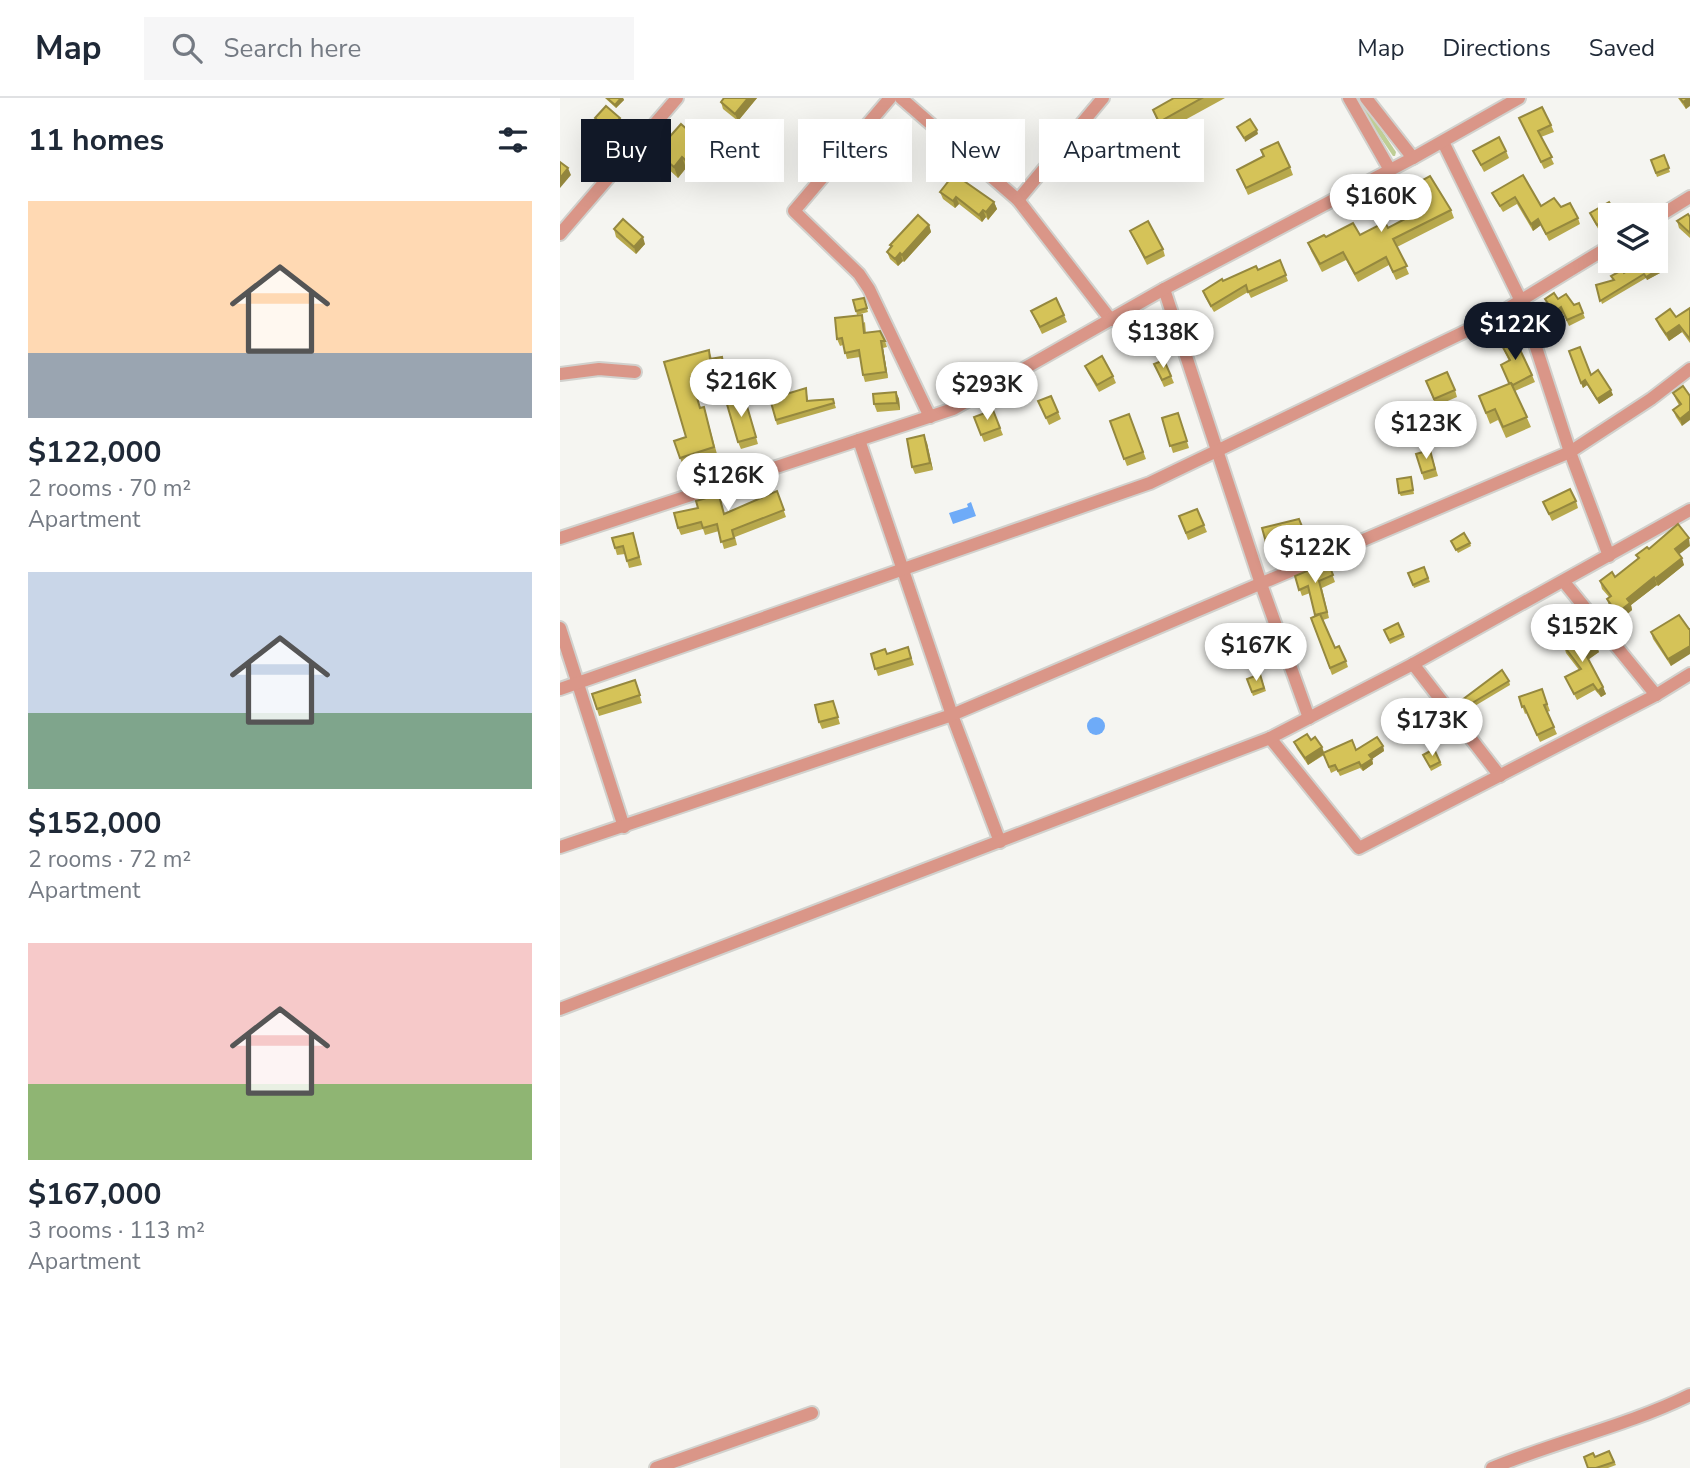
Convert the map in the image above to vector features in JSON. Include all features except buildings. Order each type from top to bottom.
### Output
[{"type":"street","points":[[560,234],[677,98]]},
{"type":"street","points":[[890,98],[794,211],[859,274],[869,289],[930,417]]},
{"type":"street","points":[[901,98],[1018,200],[1111,320]]},
{"type":"street","points":[[1018,200],[1103,98]]},
{"type":"street","points":[[1349,98],[1390,170]]},
{"type":"street","points":[[1366,98],[1413,158]]},
{"type":"street","points":[[560,538],[953,410],[1164,289],[1443,142],[1519,98]]},
{"type":"street","points":[[1443,142],[1521,301],[1570,452],[1609,556]]},
{"type":"street","points":[[1668,211],[1690,197]]},
{"type":"street","points":[[560,690],[1150,483],[1487,321],[1598,253]]},
{"type":"street","points":[[1164,289],[1261,584],[1309,718]]},
{"type":"street","points":[[560,374],[599,369],[635,372]]},
{"type":"street","points":[[560,847],[952,715],[1570,452],[1651,399],[1690,369]]},
{"type":"street","points":[[859,440],[952,715],[1000,842]]},
{"type":"street","points":[[560,1009],[1270,738],[1413,664],[1690,510]]},
{"type":"street","points":[[1564,582],[1656,695]]},
{"type":"street","points":[[560,628],[624,827]]},
{"type":"street","points":[[1413,664],[1500,776]]},
{"type":"street","points":[[1270,738],[1360,848],[1656,695],[1690,674]]},
{"type":"street","points":[[1494,1468],[1536,1450],[1665,1407],[1690,1395]]},
{"type":"street","points":[[656,1468],[812,1413]]},
{"type":"green space","points":[[1354,98],[1360,98],[1396,152],[1395,156],[1393,156]]},
{"type":"water","points":[[971,502],[976,516],[953,524],[949,513],[968,507],[967,504]]},
{"type":"water","points":[[1096,717],[1102,720],[1105,726],[1102,732],[1096,735],[1090,732],[1087,726],[1090,720]]}]
